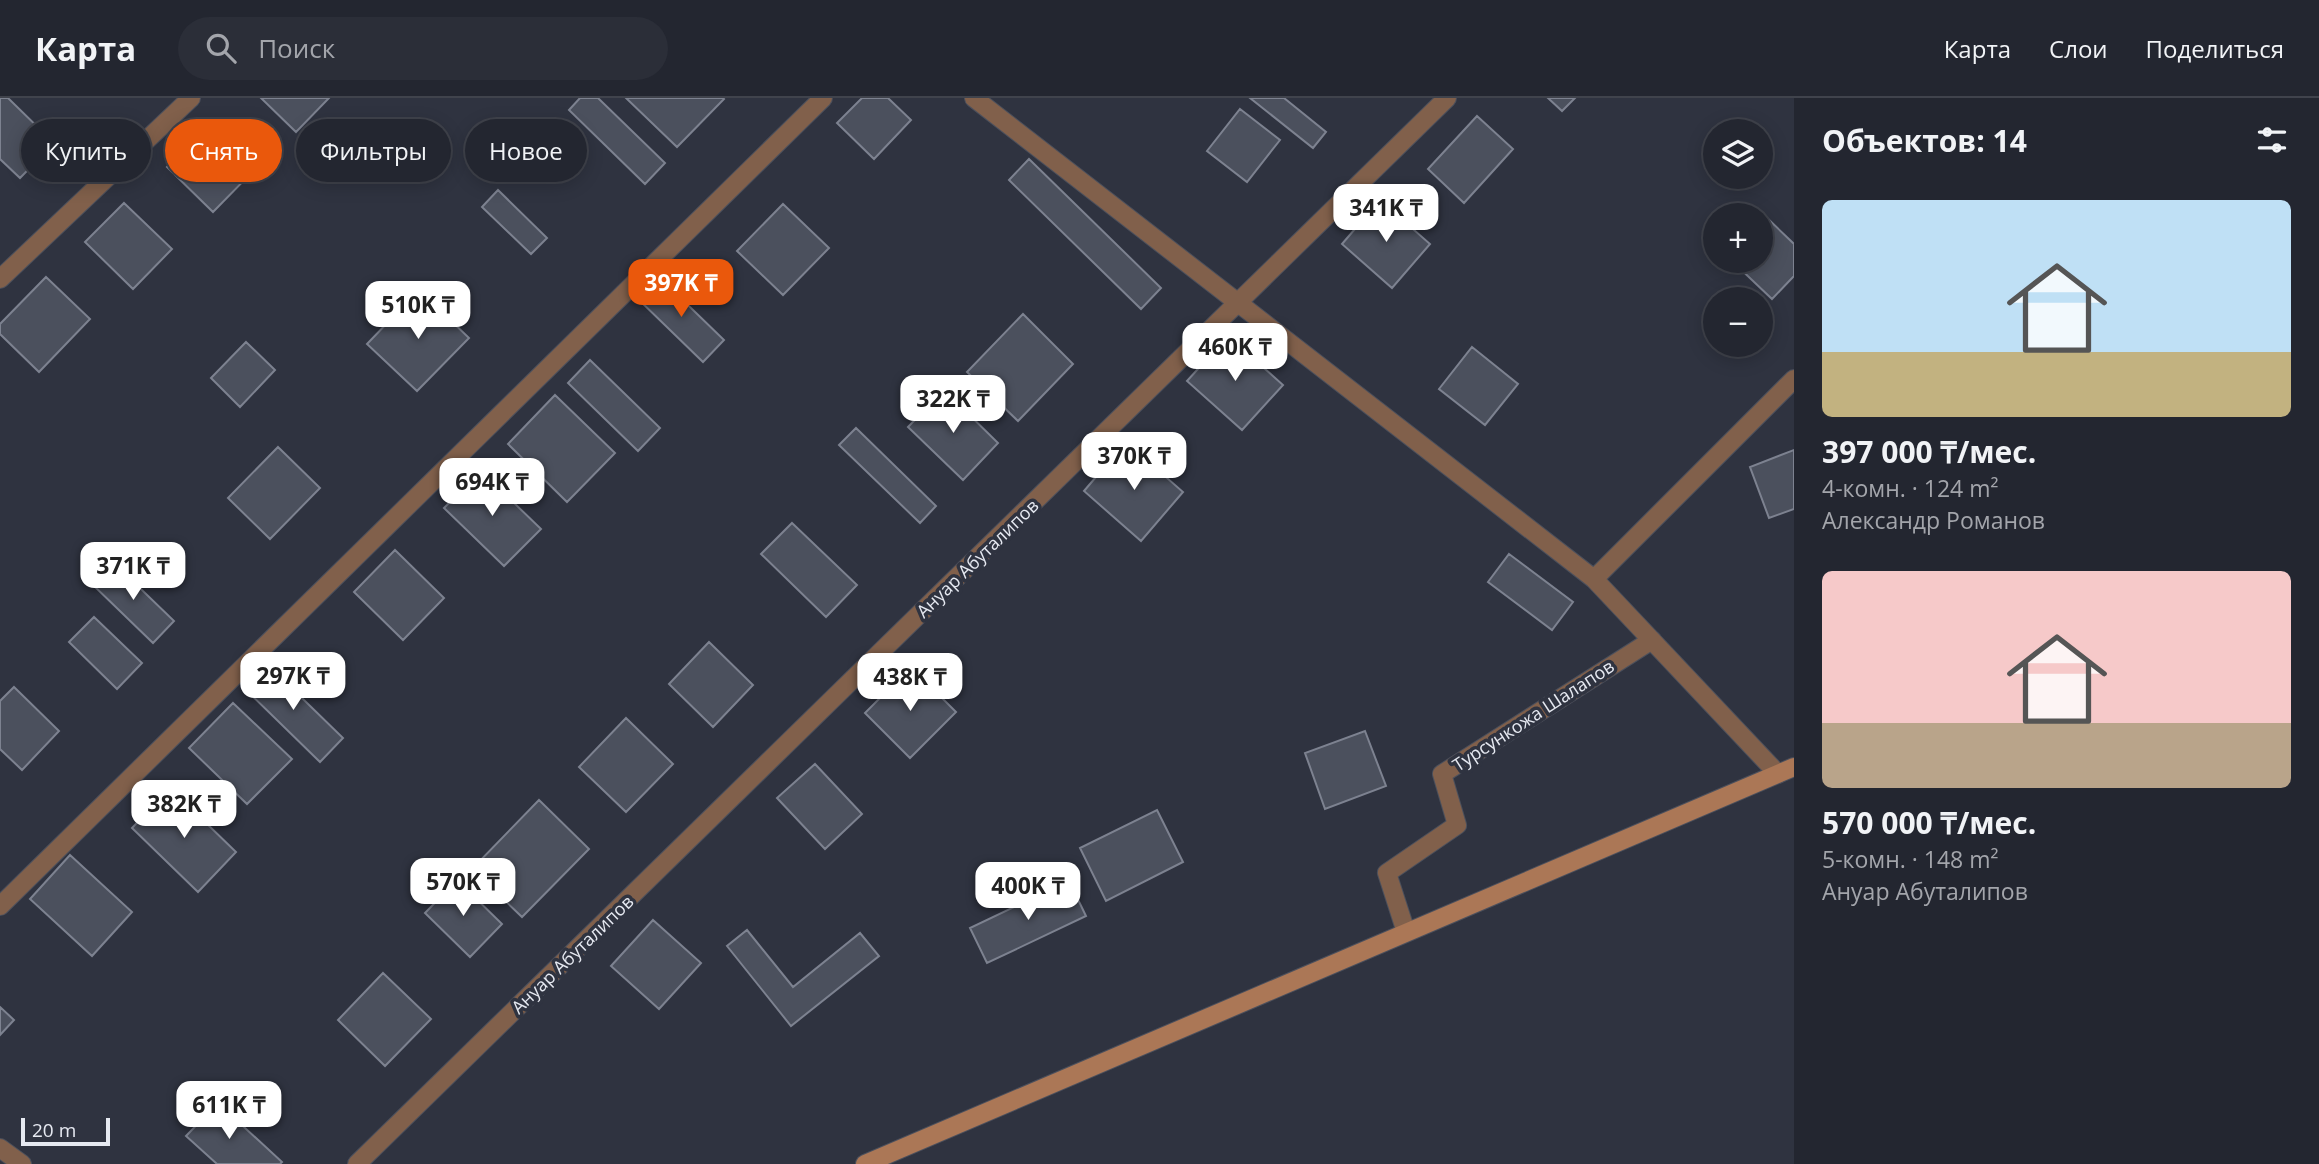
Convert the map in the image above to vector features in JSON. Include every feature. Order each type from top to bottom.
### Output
[{"type":"main road","points":[[865,1164],[1786,771]]},
{"type":"street","points":[[0,279],[191,98]]},
{"type":"street","points":[[0,906],[823,98]]},
{"type":"street","points":[[974,98],[1594,579],[1652,640],[1786,771]]},
{"type":"street","name":"Ануар Абуталипов","points":[[357,1164],[1447,98]]},
{"type":"street","points":[[1594,579],[1794,379]]},
{"type":"street","name":"Турсункожа Шалапов","points":[[1405,932],[1387,873],[1457,825],[1442,774],[1652,640]]},
{"type":"street","points":[[0,1148],[22,1164]]},
{"type":"building","points":[[0,98],[8,98],[29,119],[21,119],[21,177],[0,159]]},
{"type":"building","points":[[261,98],[329,98],[309,119],[296,119],[296,132]]},
{"type":"building","points":[[580,98],[598,98],[665,163],[645,184],[587,128],[587,119],[578,119],[569,110]]},
{"type":"building","points":[[626,98],[723,98],[724,99],[677,147]]},
{"type":"building","points":[[862,98],[888,98],[911,120],[874,159],[837,123]]},
{"type":"building","points":[[1250,98],[1284,98],[1326,132],[1313,148]]},
{"type":"building","points":[[1548,98],[1575,98],[1562,111]]},
{"type":"building","points":[[1240,109],[1280,140],[1247,182],[1207,151]]},
{"type":"building","points":[[1477,116],[1513,149],[1464,203],[1428,169]]},
{"type":"building","points":[[1029,159],[1161,288],[1141,309],[1009,180]]},
{"type":"building","points":[[182,182],[242,182],[213,212]]},
{"type":"building","points":[[498,190],[547,238],[531,254],[482,207]]},
{"type":"building","points":[[1380,200],[1430,244],[1392,288],[1342,244]]},
{"type":"building","points":[[124,203],[172,249],[133,289],[85,242]]},
{"type":"building","points":[[783,204],[829,248],[783,295],[737,251]]},
{"type":"building","points":[[1773,224],[1794,244],[1794,276],[1773,298],[1773,287],[1759,287],[1745,273],[1773,273]]},
{"type":"building","points":[[658,276],[724,340],[703,362],[637,298]]},
{"type":"building","points":[[46,277],[90,319],[39,372],[0,334],[0,324]]},
{"type":"building","points":[[419,290],[469,338],[417,391],[367,344]]},
{"type":"building","points":[[1023,314],[1073,364],[1018,421],[967,372]]},
{"type":"building","points":[[1228,336],[1283,385],[1242,430],[1187,381]]},
{"type":"building","points":[[246,342],[275,370],[240,407],[211,378]]},
{"type":"building","points":[[1472,347],[1518,384],[1485,425],[1439,389]]},
{"type":"building","points":[[590,360],[660,428],[638,451],[568,383]]},
{"type":"building","points":[[944,390],[998,443],[963,480],[908,427]]},
{"type":"building","points":[[555,395],[615,453],[567,502],[508,444]]},
{"type":"building","points":[[856,428],[936,506],[920,523],[839,445]]},
{"type":"building","points":[[1126,442],[1183,492],[1141,541],[1084,491]]},
{"type":"building","points":[[278,447],[320,488],[270,539],[228,498]]},
{"type":"building","points":[[1794,450],[1794,509],[1769,518],[1750,467]]},
{"type":"building","points":[[481,471],[541,529],[504,566],[444,508]]},
{"type":"building","points":[[792,523],[857,585],[826,617],[761,554]]},
{"type":"building","points":[[395,550],[444,598],[403,640],[354,592]]},
{"type":"building","points":[[1509,554],[1573,602],[1552,630],[1488,582]]},
{"type":"building","points":[[113,562],[174,621],[153,643],[92,584]]},
{"type":"building","points":[[94,617],[142,663],[117,689],[69,642]]},
{"type":"building","points":[[709,642],[753,685],[713,727],[669,684]]},
{"type":"building","points":[[266,663],[343,738],[320,762],[243,687]]},
{"type":"building","points":[[911,667],[956,712],[910,758],[865,713]]},
{"type":"building","points":[[14,687],[59,731],[22,770],[0,749],[0,701]]},
{"type":"building","points":[[233,703],[292,759],[247,804],[189,748]]},
{"type":"building","points":[[626,718],[673,764],[626,812],[579,767]]},
{"type":"building","points":[[1365,731],[1386,786],[1325,809],[1305,753]]},
{"type":"building","points":[[815,764],[862,814],[825,849],[777,798]]},
{"type":"building","points":[[170,788],[236,852],[198,892],[132,828]]},
{"type":"building","points":[[539,800],[589,849],[522,917],[472,869]]},
{"type":"building","points":[[1157,810],[1183,862],[1106,901],[1080,848]]},
{"type":"building","points":[[70,855],[132,912],[92,956],[30,899]]},
{"type":"building","points":[[457,880],[502,924],[470,957],[425,913]]},
{"type":"building","points":[[1069,881],[1086,916],[987,963],[970,928]]},
{"type":"building","points":[[653,920],[701,963],[659,1009],[611,966]]},
{"type":"building","points":[[747,930],[793,987],[860,933],[879,956],[791,1026],[727,946]]},
{"type":"building","points":[[383,973],[431,1019],[385,1066],[338,1020]]},
{"type":"building","points":[[0,1007],[14,1020],[0,1035]]},
{"type":"building","points":[[218,1103],[282,1162],[217,1164],[186,1136]]}]
